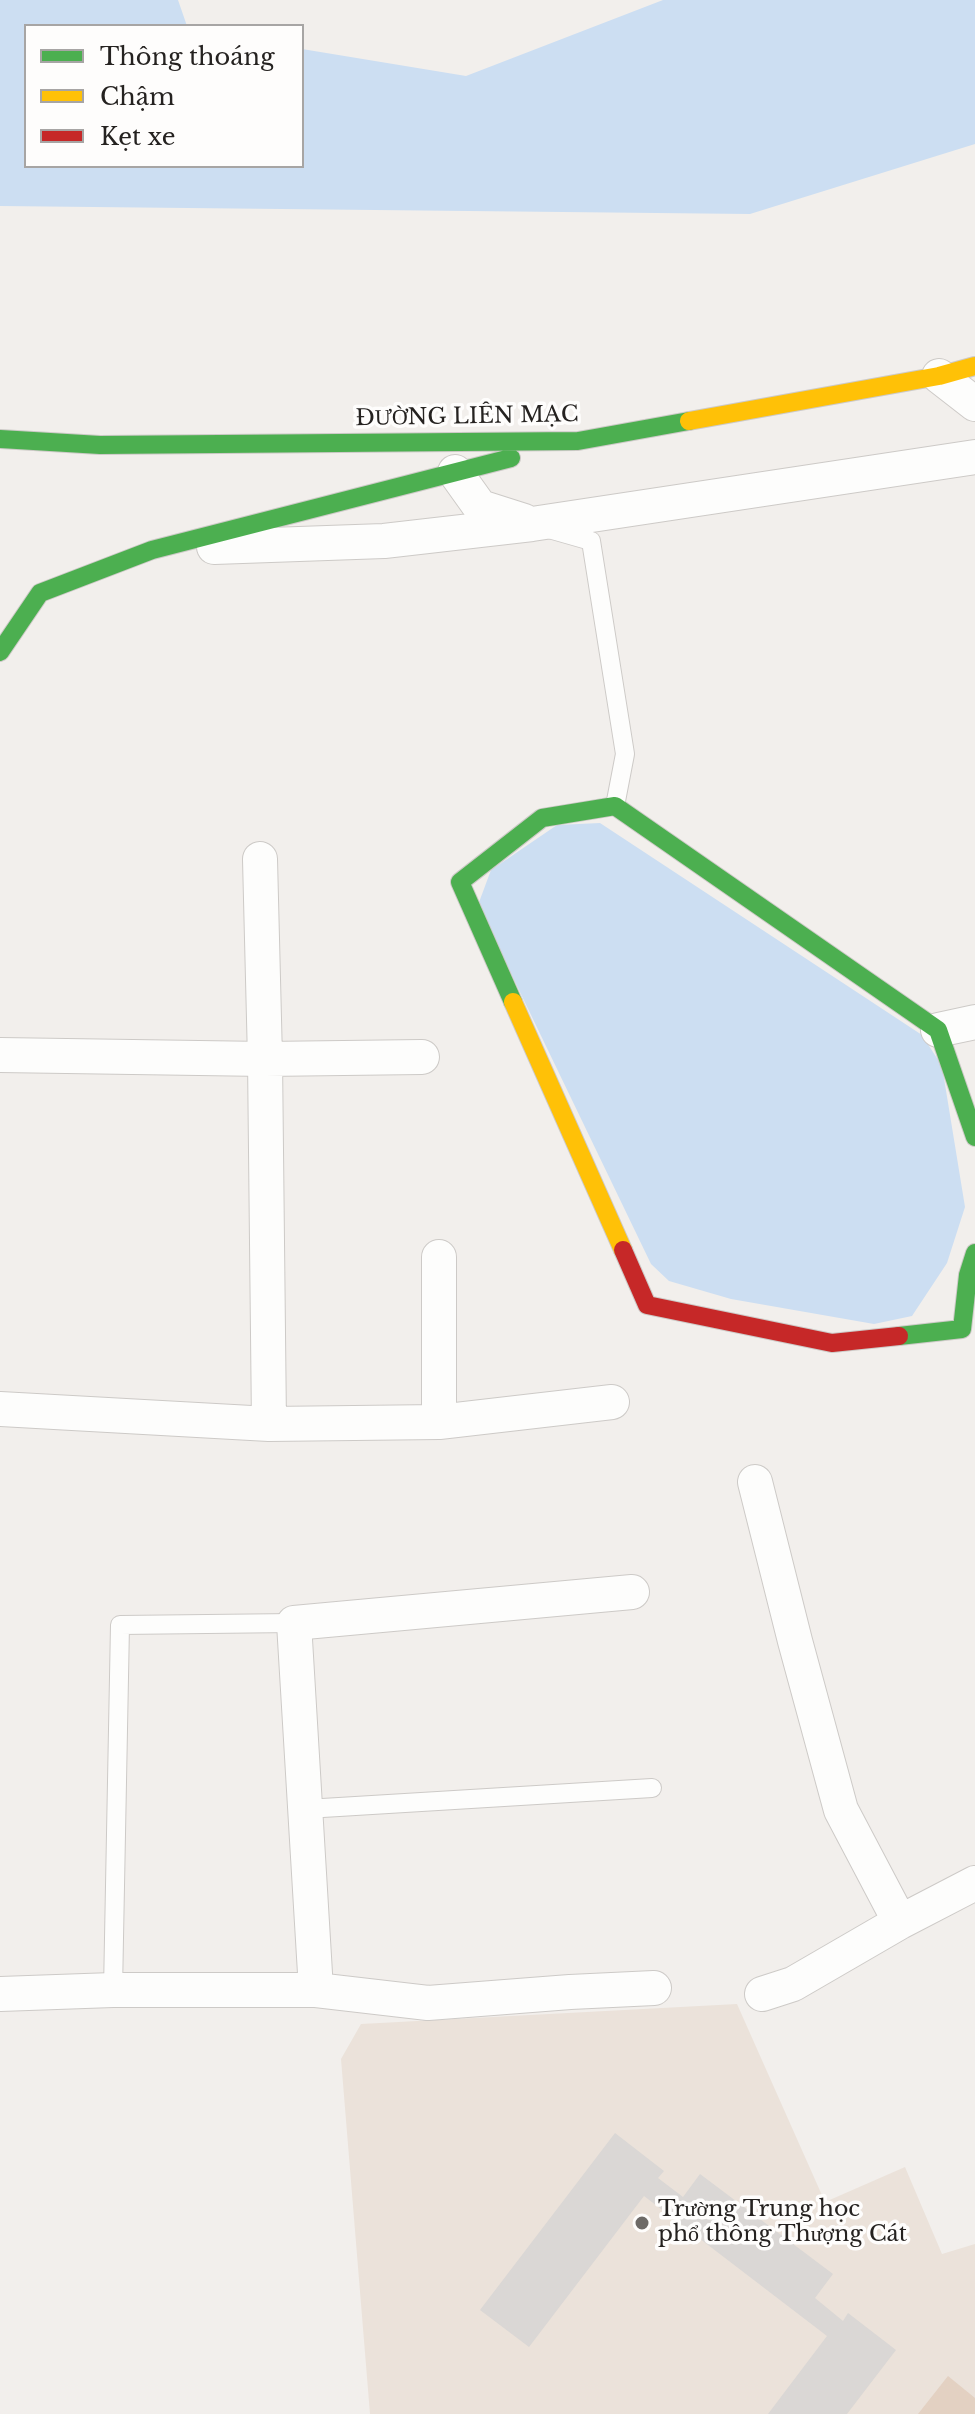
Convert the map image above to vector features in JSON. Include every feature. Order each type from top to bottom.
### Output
[{"type":"main road","name":"ĐƯỜNG LIÊN MẠC","points":[[0,439],[100,445],[578,441],[939,376],[975,366]]},
{"type":"main road","points":[[0,652],[40,593],[152,550],[578,441]]},
{"type":"main road","points":[[975,1137],[938,1030],[615,806],[542,818],[460,882],[647,1305],[832,1343],[962,1329],[968,1275],[975,1253]]},
{"type":"street","points":[[939,376],[975,404]]},
{"type":"street","points":[[152,550],[384,541],[532,524],[975,457]]},
{"type":"street","points":[[455,472],[480,507],[532,524]]},
{"type":"street","points":[[260,859],[269,1424]]},
{"type":"street","points":[[938,1030],[975,1022]]},
{"type":"street","points":[[0,1055],[265,1059],[422,1057]]},
{"type":"street","points":[[439,1257],[439,1422]]},
{"type":"street","points":[[0,1409],[269,1424],[439,1422],[612,1402]]},
{"type":"street","points":[[755,1482],[841,1810],[900,1922]]},
{"type":"street","points":[[316,1990],[294,1623],[632,1592]]},
{"type":"street","points":[[762,1994],[793,1984],[975,1883]]},
{"type":"street","points":[[0,1994],[113,1990],[316,1990],[428,2003],[654,1988]]},
{"type":"lane","points":[[532,524],[591,541],[625,754],[615,806]]},
{"type":"lane","points":[[113,1990],[120,1625],[294,1623]]},
{"type":"lane","points":[[306,1809],[652,1788]]},
{"type":"shaded area","name":"Trường Trung học phổ thông Thượng Cát","points":[[737,2004],[825,2202],[905,2167],[942,2254],[975,2244],[975,2414],[370,2414],[341,2059],[361,2024]]},
{"type":"shaded area","points":[[948,2376],[975,2398],[975,2414],[918,2414]]},
{"type":"water","points":[[0,0],[178,0],[186,24],[24,24],[24,168],[304,168],[304,49],[466,76],[663,0],[975,0],[975,144],[750,214],[0,206]]},
{"type":"water","points":[[600,823],[922,1035],[942,1066],[965,1207],[947,1263],[912,1316],[874,1324],[731,1299],[669,1281],[651,1264],[478,905],[491,870],[557,825]]},
{"type":"building","points":[[615,2133],[664,2171],[658,2178],[683,2197],[700,2174],[833,2274],[815,2298],[843,2321],[848,2313],[896,2350],[847,2414],[768,2414],[827,2336],[644,2196],[529,2347],[480,2310]]},
{"type":"traffic: fast","points":[[0,439],[100,445],[578,441],[689,421]]},
{"type":"traffic: fast","points":[[0,652],[40,593],[152,550],[511,458]]},
{"type":"traffic: fast","points":[[513,1002],[460,882],[542,818],[615,806],[938,1030],[975,1137]]},
{"type":"traffic: fast","points":[[899,1336],[962,1329],[968,1275],[975,1253]]},
{"type":"traffic: slow","points":[[689,421],[939,376],[975,366]]},
{"type":"traffic: slow","points":[[513,1002],[623,1250]]},
{"type":"traffic: jam","points":[[623,1250],[647,1305],[832,1343],[899,1336]]},
{"type":"place","name":"Trường Trung học phổ thông Thượng Cát","points":[[642,2223]]}]
